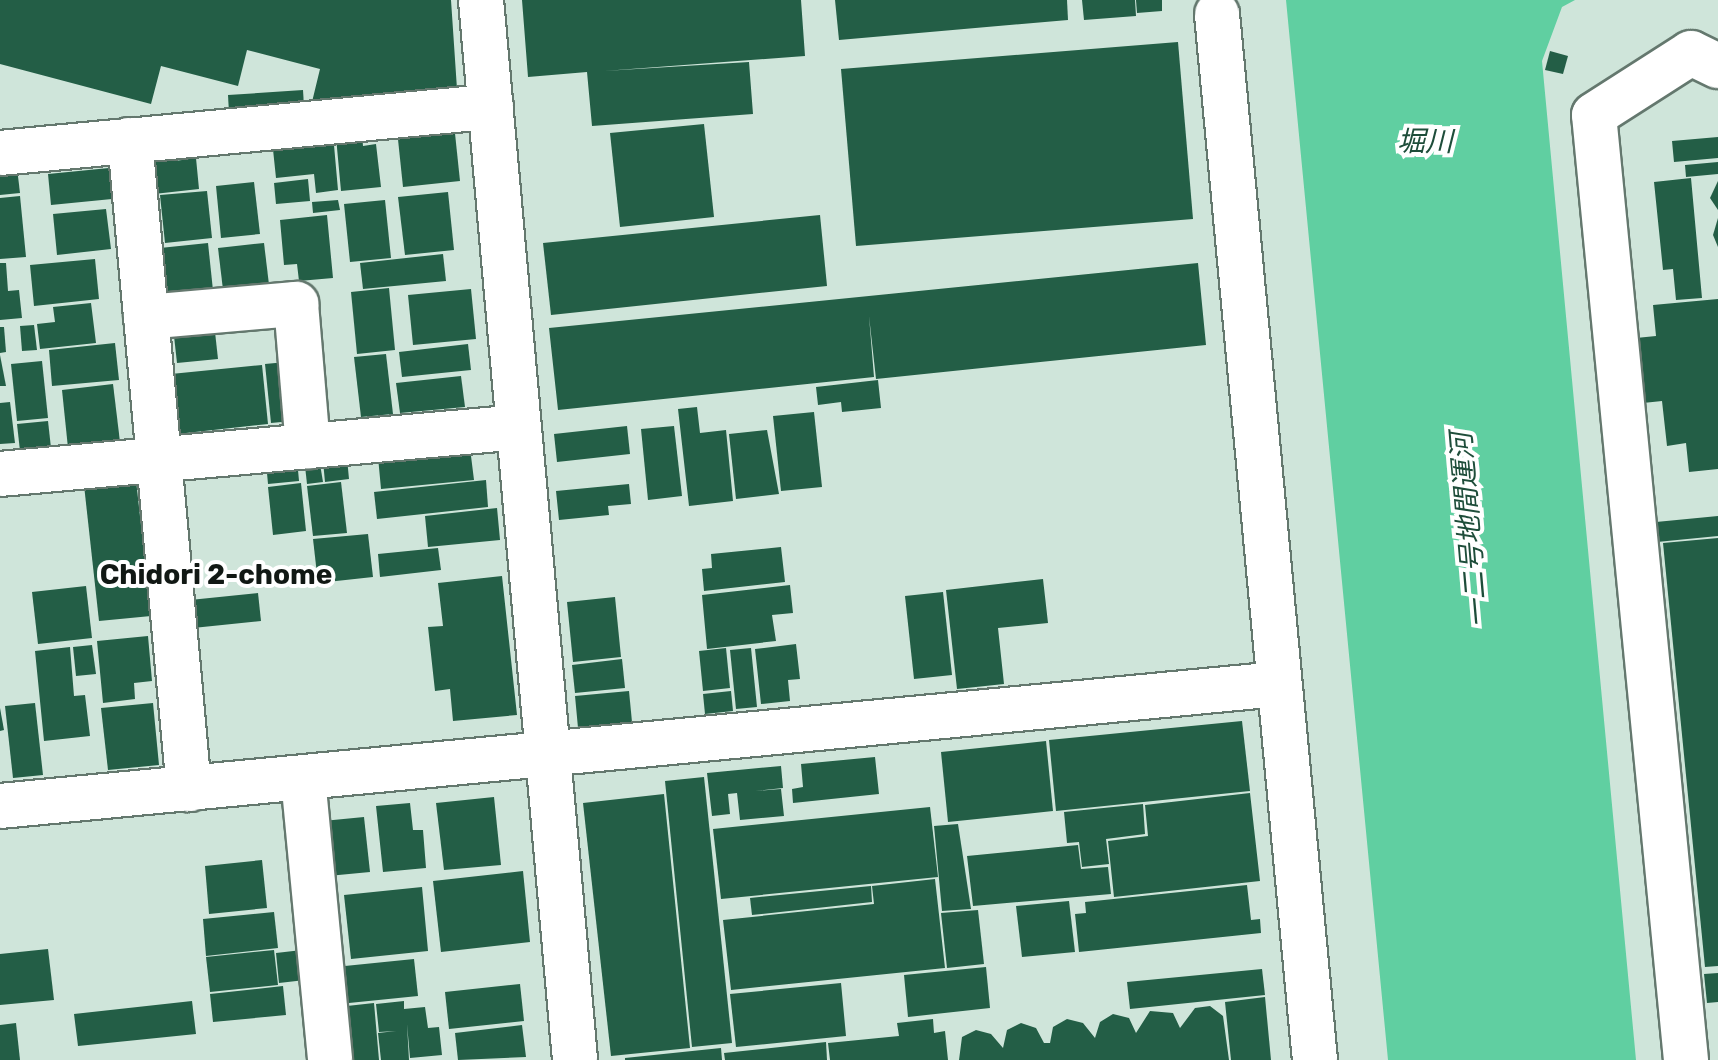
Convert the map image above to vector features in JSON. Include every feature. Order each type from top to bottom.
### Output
[{"type":"street","points":[[481,0],[575,1060]]},
{"type":"street","points":[[1217,14],[1315,1060]]},
{"type":"street","points":[[1686,1060],[1594,115],[1691,53],[1718,66]]},
{"type":"street","points":[[0,153],[491,107]]},
{"type":"street","points":[[130,140],[189,789]]},
{"type":"street","points":[[146,317],[296,304],[308,446]]},
{"type":"street","points":[[0,474],[519,427]]},
{"type":"street","points":[[0,806],[1279,684]]},
{"type":"street","points":[[303,778],[330,1060]]},
{"type":"water","name":"堀川","points":[[1286,0],[1575,0],[1562,7],[1542,61],[1636,1060],[1388,1060]]},
{"type":"building","points":[[0,0],[451,0],[457,89],[312,102],[320,69],[247,50],[238,86],[161,66],[151,104],[0,64]]},
{"type":"building","points":[[522,0],[801,0],[805,56],[604,71],[749,62],[753,114],[592,126],[587,72],[528,77]]},
{"type":"building","points":[[835,0],[1067,0],[1068,20],[839,40]]},
{"type":"building","points":[[1082,0],[1135,0],[1136,16],[1084,20]]},
{"type":"building","points":[[1136,0],[1162,0],[1162,11],[1137,13]]},
{"type":"building","points":[[1178,42],[1193,219],[856,246],[841,69]]},
{"type":"building","points":[[1550,51],[1568,56],[1563,74],[1545,70]]},
{"type":"building","points":[[303,90],[304,107],[229,113],[228,95]]},
{"type":"building","points":[[454,124],[460,181],[403,187],[397,130]]},
{"type":"building","points":[[704,124],[714,217],[620,227],[610,133]]},
{"type":"building","points":[[333,134],[338,190],[316,193],[314,174],[276,178],[272,140]]},
{"type":"building","points":[[362,134],[363,146],[376,144],[381,187],[341,191],[336,137]]},
{"type":"building","points":[[1718,137],[1718,158],[1674,162],[1672,141]]},
{"type":"building","points":[[173,148],[175,161],[196,158],[199,189],[154,194],[150,150]]},
{"type":"building","points":[[1718,162],[1718,174],[1686,177],[1685,165]]},
{"type":"building","points":[[17,168],[20,193],[0,195],[0,169]]},
{"type":"building","points":[[109,168],[112,199],[51,205],[48,174]]},
{"type":"building","points":[[1691,178],[1702,298],[1676,300],[1673,269],[1663,270],[1654,182]]},
{"type":"building","points":[[308,179],[310,201],[276,204],[274,183]]},
{"type":"building","points":[[1718,181],[1718,210],[1710,198]]},
{"type":"building","points":[[254,182],[260,234],[221,238],[216,186]]},
{"type":"building","points":[[207,191],[212,238],[165,243],[160,195]]},
{"type":"building","points":[[448,192],[454,250],[405,255],[398,197]]},
{"type":"building","points":[[20,196],[26,257],[0,259],[0,198]]},
{"type":"building","points":[[338,200],[340,210],[313,213],[312,202]]},
{"type":"building","points":[[385,200],[391,258],[350,262],[344,204]]},
{"type":"building","points":[[106,209],[111,249],[57,255],[53,214]]},
{"type":"building","points":[[327,215],[333,278],[299,281],[297,264],[284,265],[280,220]]},
{"type":"building","points":[[820,215],[827,286],[551,315],[543,243]]},
{"type":"building","points":[[1718,218],[1718,247],[1713,235]]},
{"type":"building","points":[[208,243],[214,300],[167,305],[160,248]]},
{"type":"building","points":[[264,243],[270,293],[224,298],[218,248]]},
{"type":"building","points":[[443,254],[446,281],[363,289],[360,263]]},
{"type":"building","points":[[95,259],[99,299],[34,306],[30,265]]},
{"type":"building","points":[[0,263],[6,263],[8,291],[19,290],[22,318],[0,320]]},
{"type":"building","points":[[1198,263],[1206,345],[876,379],[869,316],[874,377],[558,410],[549,328]]},
{"type":"building","points":[[389,288],[395,350],[357,354],[351,292]]},
{"type":"building","points":[[471,289],[476,339],[413,345],[408,295]]},
{"type":"building","points":[[1718,299],[1718,469],[1689,472],[1686,443],[1667,446],[1662,401],[1643,403],[1636,338],[1656,336],[1653,305]]},
{"type":"building","points":[[91,303],[96,343],[40,349],[37,324],[55,322],[53,307]]},
{"type":"building","points":[[214,323],[218,359],[177,363],[173,327]]},
{"type":"building","points":[[34,325],[37,350],[22,351],[20,326]]},
{"type":"building","points":[[0,327],[4,327],[6,352],[0,353]]},
{"type":"building","points":[[115,343],[119,380],[52,386],[49,350]]},
{"type":"building","points":[[468,344],[471,370],[402,377],[399,352]]},
{"type":"building","points":[[386,354],[393,414],[361,417],[354,357]]},
{"type":"building","points":[[0,355],[6,386],[0,386]]},
{"type":"building","points":[[42,361],[48,418],[17,421],[11,364]]},
{"type":"building","points":[[286,362],[292,421],[271,423],[265,364]]},
{"type":"building","points":[[262,365],[268,424],[177,434],[171,374]]},
{"type":"building","points":[[461,376],[465,407],[400,413],[396,383]]},
{"type":"building","points":[[878,380],[881,408],[842,412],[841,402],[818,405],[816,387]]},
{"type":"building","points":[[113,384],[120,442],[68,448],[62,390]]},
{"type":"building","points":[[10,402],[15,443],[0,444],[0,403]]},
{"type":"building","points":[[697,407],[700,433],[726,430],[733,501],[689,506],[678,409]]},
{"type":"building","points":[[814,412],[822,487],[781,491],[773,416]]},
{"type":"building","points":[[48,421],[51,448],[20,451],[17,424]]},
{"type":"building","points":[[627,426],[630,454],[557,462],[554,434]]},
{"type":"building","points":[[674,426],[682,496],[648,500],[641,429]]},
{"type":"building","points":[[767,430],[779,494],[736,499],[729,434]]},
{"type":"building","points":[[470,448],[474,480],[381,489],[378,457]]},
{"type":"building","points":[[347,458],[349,479],[325,482],[323,461]]},
{"type":"building","points":[[320,464],[323,482],[307,484],[305,466]]},
{"type":"building","points":[[298,470],[299,481],[268,484],[267,473]]},
{"type":"building","points":[[136,480],[151,616],[99,621],[84,485]]},
{"type":"building","points":[[486,480],[488,507],[377,519],[374,492]]},
{"type":"building","points":[[341,482],[347,533],[313,536],[307,486]]},
{"type":"building","points":[[301,483],[306,531],[273,535],[268,487]]},
{"type":"building","points":[[629,484],[631,504],[608,506],[609,515],[559,520],[556,491]]},
{"type":"building","points":[[497,508],[500,540],[428,547],[425,516]]},
{"type":"building","points":[[1718,516],[1718,536],[1657,542],[1656,522]]},
{"type":"building","points":[[368,534],[373,577],[318,583],[313,539]]},
{"type":"building","points":[[1718,538],[1718,966],[1705,967],[1663,543]]},
{"type":"building","points":[[781,547],[785,582],[704,591],[702,569],[712,568],[711,554]]},
{"type":"building","points":[[438,548],[441,570],[380,577],[378,554]]},
{"type":"building","points":[[502,576],[517,715],[453,721],[450,689],[435,691],[428,627],[443,626],[438,583]]},
{"type":"building","points":[[1043,579],[1048,623],[998,628],[1004,684],[957,689],[946,590]]},
{"type":"building","points":[[790,585],[793,613],[772,615],[776,641],[707,649],[702,595]]},
{"type":"building","points":[[86,586],[92,638],[38,644],[32,592]]},
{"type":"building","points":[[943,592],[952,675],[914,679],[905,596]]},
{"type":"building","points":[[258,593],[261,621],[193,628],[190,600]]},
{"type":"building","points":[[615,597],[621,657],[573,662],[567,602]]},
{"type":"building","points":[[148,636],[152,681],[134,683],[135,699],[103,703],[97,641]]},
{"type":"building","points":[[796,644],[800,679],[788,680],[790,701],[761,704],[755,649]]},
{"type":"building","points":[[92,645],[96,674],[76,676],[73,647]]},
{"type":"building","points":[[70,647],[74,696],[85,695],[90,736],[44,741],[35,651]]},
{"type":"building","points":[[726,648],[730,688],[703,691],[699,651]]},
{"type":"building","points":[[751,648],[757,707],[736,709],[730,650]]},
{"type":"building","points":[[622,659],[625,688],[575,693],[572,665]]},
{"type":"building","points":[[629,691],[632,722],[578,728],[575,696]]},
{"type":"building","points":[[731,691],[733,711],[705,714],[703,694]]},
{"type":"building","points":[[35,703],[43,775],[13,778],[5,706]]},
{"type":"building","points":[[153,703],[159,765],[108,770],[101,708]]},
{"type":"building","points":[[0,708],[4,730],[0,731]]},
{"type":"building","points":[[1242,721],[1250,791],[1056,811],[1049,740]]},
{"type":"building","points":[[1046,741],[1053,811],[948,822],[941,752]]},
{"type":"building","points":[[875,757],[879,794],[793,803],[792,789],[803,787],[801,764]]},
{"type":"building","points":[[781,766],[783,788],[755,791],[781,789],[784,816],[740,820],[737,793],[728,794],[730,814],[712,816],[707,773]]},
{"type":"building","points":[[704,777],[732,1043],[692,1047],[665,781]]},
{"type":"building","points":[[1250,793],[1260,881],[1114,897],[1108,841],[1148,836],[1145,805]]},
{"type":"building","points":[[664,794],[690,1048],[611,1056],[583,803]]},
{"type":"building","points":[[494,797],[501,865],[444,870],[436,803]]},
{"type":"building","points":[[410,803],[413,830],[423,830],[426,868],[383,872],[376,806]]},
{"type":"building","points":[[1143,804],[1145,834],[1106,839],[1109,864],[1082,867],[1079,842],[1067,843],[1064,812]]},
{"type":"building","points":[[930,807],[938,877],[721,899],[713,829]]},
{"type":"building","points":[[364,817],[370,872],[328,876],[323,821]]},
{"type":"building","points":[[958,824],[971,909],[942,911],[934,826]]},
{"type":"building","points":[[1078,845],[1081,869],[1108,867],[1111,894],[973,906],[967,856]]},
{"type":"building","points":[[262,860],[267,908],[209,914],[205,866]]},
{"type":"building","points":[[523,871],[530,942],[441,952],[433,881]]},
{"type":"building","points":[[935,879],[945,968],[731,990],[723,920],[874,904],[872,886]]},
{"type":"building","points":[[1247,885],[1251,920],[1260,919],[1261,933],[1079,952],[1075,914],[1086,913],[1085,902]]},
{"type":"building","points":[[871,886],[872,902],[752,915],[750,898]]},
{"type":"building","points":[[422,887],[428,951],[351,959],[344,895]]},
{"type":"building","points":[[1069,901],[1075,952],[1022,957],[1016,906]]},
{"type":"building","points":[[978,910],[984,964],[947,968],[941,913]]},
{"type":"building","points":[[274,912],[278,948],[206,956],[203,919]]},
{"type":"building","points":[[48,949],[54,1000],[0,1005],[0,954]]},
{"type":"building","points":[[274,950],[278,985],[210,992],[206,957]]},
{"type":"building","points":[[302,950],[305,980],[279,983],[276,953]]},
{"type":"building","points":[[414,959],[418,996],[339,1004],[335,967]]},
{"type":"building","points":[[986,967],[990,1008],[908,1017],[904,975]]},
{"type":"building","points":[[1262,969],[1265,995],[1130,1009],[1127,982]]},
{"type":"building","points":[[1718,973],[1718,1002],[1707,1003],[1704,974]]},
{"type":"building","points":[[841,983],[846,1036],[736,1047],[730,994]]},
{"type":"building","points":[[520,984],[524,1021],[449,1029],[445,992]]},
{"type":"building","points":[[283,986],[286,1015],[213,1022],[210,994]]},
{"type":"building","points":[[1265,997],[1271,1060],[1231,1060],[1225,1002]]},
{"type":"building","points":[[192,1001],[196,1034],[78,1046],[74,1014]]},
{"type":"building","points":[[404,1001],[404,1009],[425,1007],[428,1028],[439,1027],[442,1055],[410,1058],[407,1024],[409,1060],[381,1060],[378,1033],[396,1031],[379,1032],[376,1004]]},
{"type":"building","points":[[374,1003],[379,1060],[344,1060],[338,1007]]},
{"type":"building","points":[[1210,1006],[1223,1016],[1229,1060],[959,1060],[962,1037],[976,1030],[991,1034],[1003,1048],[1007,1030],[1021,1023],[1036,1028],[1044,1043],[1050,1043],[1053,1027],[1067,1019],[1083,1023],[1095,1038],[1100,1022],[1113,1014],[1129,1018],[1136,1033],[1150,1011],[1173,1013],[1180,1028],[1195,1008]]},
{"type":"building","points":[[933,1019],[934,1033],[945,1031],[948,1060],[830,1060],[828,1043],[899,1036],[897,1023]]},
{"type":"building","points":[[16,1023],[20,1060],[0,1060],[0,1025]]},
{"type":"building","points":[[522,1025],[526,1057],[458,1060],[455,1033]]},
{"type":"building","points":[[826,1042],[827,1060],[725,1060],[724,1053]]},
{"type":"building","points":[[721,1048],[722,1060],[625,1060],[625,1058]]},
{"type":"district","name":"Chidori 2-chome","points":[[216,575]]},
{"type":"water label","name":"一二号地間運河","points":[[1470,530]]}]
